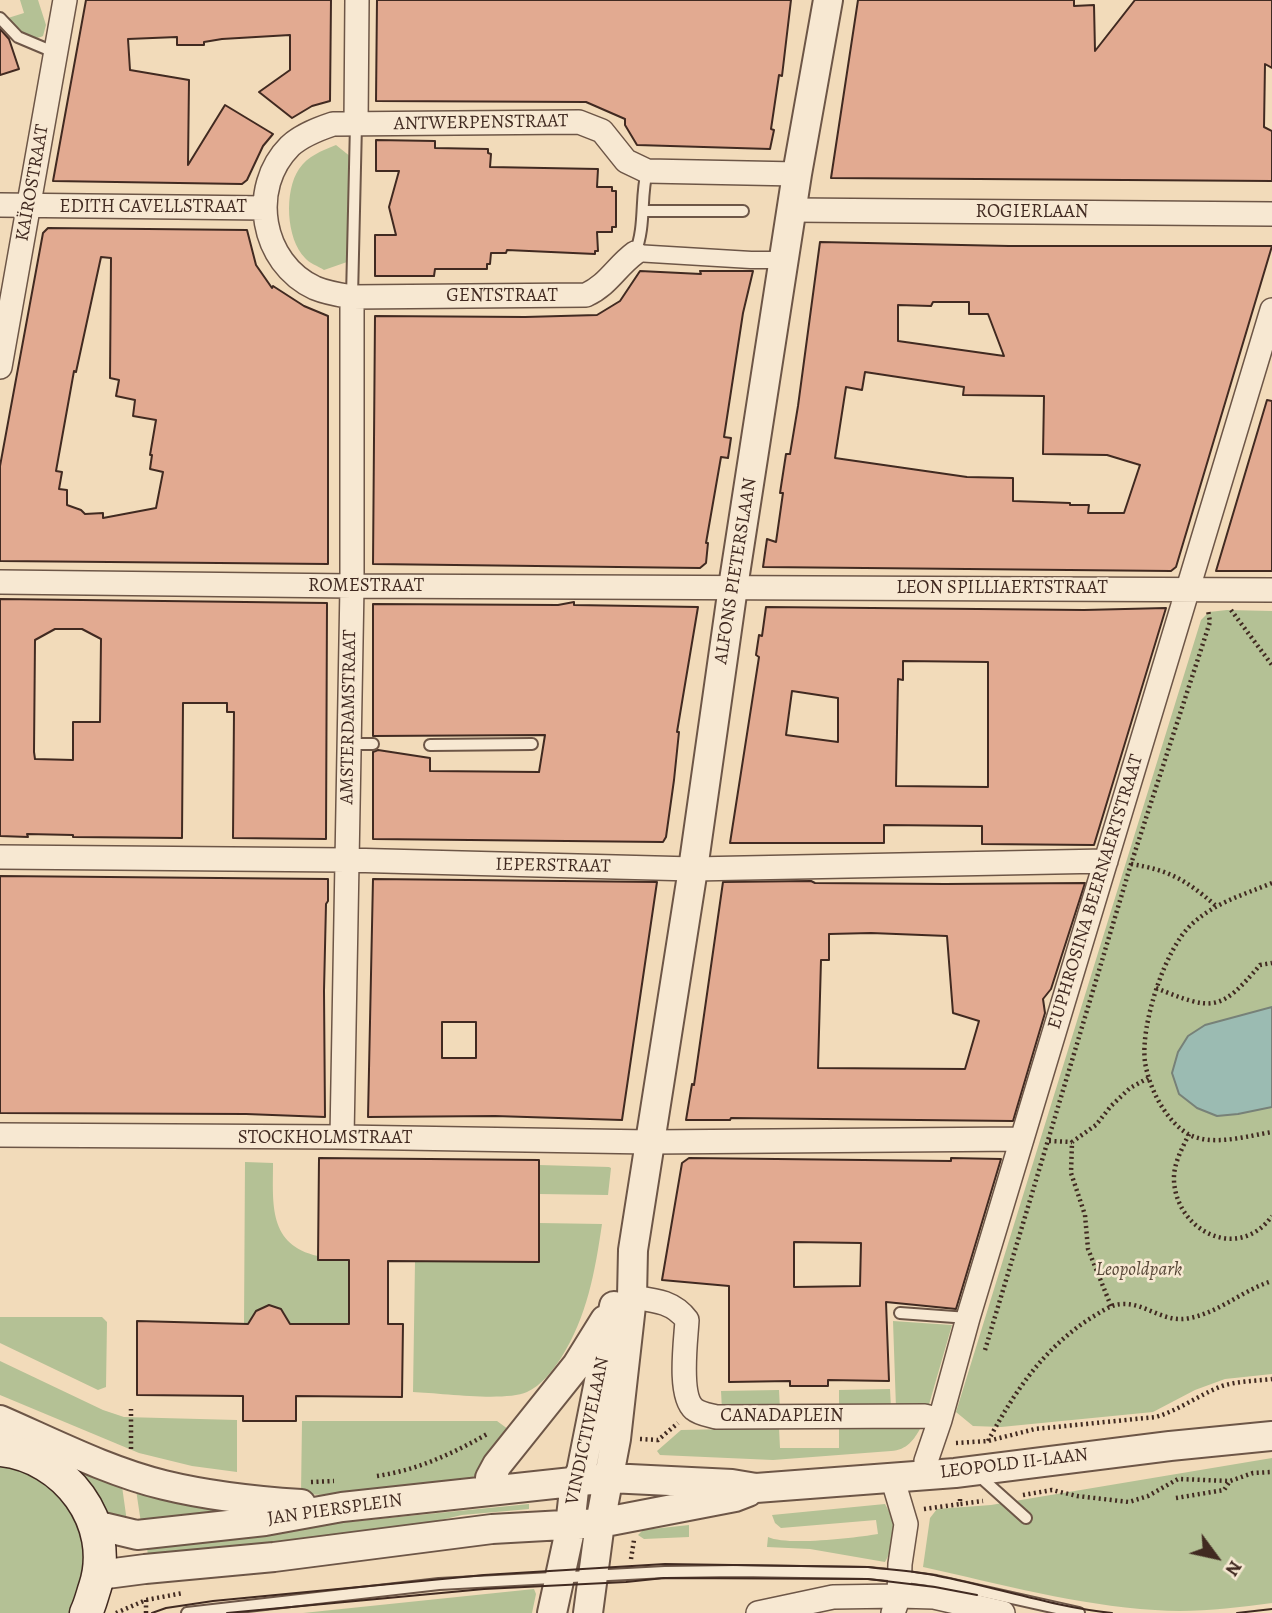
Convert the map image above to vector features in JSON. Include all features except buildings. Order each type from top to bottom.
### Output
[{"type":"main road","points":[[0,1450],[19,1452],[43,1463],[65,1479],[83,1500],[95,1525],[101,1552],[99,1575],[86,1613]]},
{"type":"street","name":"KAÏROSTRAAT","points":[[0,367],[65,0]]},
{"type":"street","points":[[356,124],[357,0]]},
{"type":"street","name":"ALFONS PIETERSLAAN","points":[[650,1142],[797,174],[828,0]]},
{"type":"street","name":"ANTWERPENSTRAAT","points":[[265,208],[266,185],[290,146],[311,131],[333,124],[579,122],[602,131],[626,161],[647,171]]},
{"type":"street","points":[[647,171],[797,174]]},
{"type":"street","name":"EDITH CAVELLSTRAAT","points":[[0,205],[265,208]]},
{"type":"street","name":"GENTSTRAAT","points":[[265,208],[266,227],[276,251],[289,270],[314,288],[352,297],[586,295],[600,288],[619,265],[635,253]]},
{"type":"street","name":"ROGIERLAAN","points":[[792,211],[1272,214]]},
{"type":"street","points":[[635,253],[784,260]]},
{"type":"street","name":"AMSTERDAMSTRAAT","points":[[342,1137],[352,586],[352,297]]},
{"type":"street","name":"EUPHROSINA BEERNAERTSTRAAT","points":[[927,1475],[926,1461],[968,1318],[1272,310]]},
{"type":"street","name":"ROMESTRAAT","points":[[0,582],[733,587]]},
{"type":"street","name":"LEON SPILLIAERTSTRAAT","points":[[733,587],[1272,590]]},
{"type":"street","name":"IEPERSTRAAT","points":[[0,857],[346,860],[693,869],[1106,861]]},
{"type":"street","name":"STOCKHOLMSTRAAT","points":[[0,1135],[650,1142],[1022,1139]]},
{"type":"street","name":"VINDICTIVELAAN","points":[[552,1613],[569,1535],[575,1481],[581,1472],[623,1302],[650,1142]]},
{"type":"street","points":[[489,1490],[490,1478],[497,1465],[577,1365],[623,1302]]},
{"type":"street","name":"VINDICTIVELAAN","points":[[588,1613],[600,1523],[616,1439],[623,1302]]},
{"type":"street","name":"CANADAPLEIN","points":[[623,1302],[664,1302],[680,1311],[687,1320],[685,1390],[694,1409],[704,1413],[716,1417],[925,1416],[940,1420]]},
{"type":"street","points":[[0,1419],[96,1461],[163,1485],[239,1499],[340,1494]]},
{"type":"street","name":"LEOPOLD II-LAAN","points":[[575,1481],[609,1478],[732,1483],[757,1488],[927,1475],[1272,1436]]},
{"type":"street","points":[[892,1477],[906,1524],[897,1595]]},
{"type":"street","name":"JAN PIERSPLEIN","points":[[95,1525],[137,1535],[265,1521],[340,1494],[489,1490],[575,1481]]},
{"type":"street","name":"LEOPOLD II-LAAN","points":[[569,1525],[600,1523],[735,1497],[757,1488]]},
{"type":"street","name":"JAN PIERSPLEIN","points":[[99,1575],[274,1557],[492,1529],[569,1525]]},
{"type":"street","points":[[758,1613],[834,1597],[897,1595],[934,1597],[1003,1613]]},
{"type":"lane","points":[[0,18],[18,37],[55,53]]},
{"type":"lane","points":[[352,297],[356,124]]},
{"type":"lane","points":[[635,253],[642,237],[643,186],[647,171]]},
{"type":"lane","points":[[643,211],[743,211]]},
{"type":"lane","points":[[348,744],[373,744]]},
{"type":"lane","points":[[430,745],[532,744]]},
{"type":"lane","points":[[900,1313],[968,1318]]},
{"type":"lane","points":[[972,1470],[1026,1518]]},
{"type":"lane","points":[[187,1613],[439,1584],[665,1572],[737,1571],[868,1573],[897,1595],[950,1584],[1079,1613]]},
{"type":"path","points":[[985,1351],[1131,864],[1210,621],[1207,602]]},
{"type":"path","points":[[1231,610],[1272,665]]},
{"type":"path","points":[[1106,861],[1156,869],[1188,882],[1215,905]]},
{"type":"path","points":[[1272,883],[1215,905],[1190,925],[1170,953],[1156,988],[1144,1048],[1145,1064],[1160,1104],[1174,1123],[1189,1134],[1209,1140],[1272,1132]]},
{"type":"path","points":[[1156,988],[1199,1003],[1222,1002],[1240,988],[1260,965],[1272,963]]},
{"type":"path","points":[[1111,1306],[1088,1249],[1085,1215],[1071,1173],[1072,1142],[1096,1125],[1130,1088],[1150,1077]]},
{"type":"path","points":[[1189,1134],[1177,1160],[1174,1179],[1177,1198],[1198,1227],[1227,1240],[1254,1232],[1272,1216]]},
{"type":"path","points":[[988,1441],[1017,1390],[1043,1356],[1074,1329],[1111,1306],[1132,1304],[1165,1318],[1192,1318],[1227,1303],[1254,1286],[1272,1281]]},
{"type":"path","points":[[933,1442],[988,1441],[1035,1429],[1156,1417],[1225,1385],[1272,1379]]},
{"type":"path","points":[[130,1460],[131,1409]]},
{"type":"path","points":[[374,1476],[402,1472],[432,1461],[496,1429]]},
{"type":"path","points":[[958,1443],[959,1435]]},
{"type":"path","points":[[924,1508],[1052,1490],[1129,1502],[1148,1496],[1178,1479],[1230,1481],[1253,1473],[1272,1472]]},
{"type":"path","points":[[1177,1498],[1224,1490],[1230,1481]]},
{"type":"path","points":[[301,1482],[340,1494]]},
{"type":"path","points":[[116,1613],[146,1600]]},
{"type":"green space","points":[[20,0],[38,0],[46,25],[43,36],[28,36],[8,18],[24,13]]},
{"type":"green space","points":[[336,145],[351,157],[347,262],[324,270],[307,260],[299,250],[291,227],[289,202],[294,178],[303,164],[315,154]]},
{"type":"green space","name":"Leopoldpark","points":[[1272,611],[1272,1374],[1225,1379],[1195,1390],[1153,1412],[1001,1427],[973,1426],[956,1412],[1201,620],[1209,612]]},
{"type":"green space","points":[[245,1162],[273,1163],[274,1208],[282,1233],[290,1243],[302,1251],[318,1256],[318,1260],[349,1260],[349,1324],[288,1324],[282,1311],[269,1305],[256,1311],[251,1324],[244,1324]]},
{"type":"green space","points":[[539,1165],[609,1167],[608,1195],[539,1194]]},
{"type":"green space","points":[[539,1223],[602,1224],[584,1310],[570,1342],[554,1368],[537,1386],[517,1395],[488,1397],[413,1392],[415,1262],[538,1262]]},
{"type":"green space","points":[[0,1317],[102,1317],[107,1322],[106,1387],[98,1390],[0,1343]]},
{"type":"green space","points":[[893,1321],[952,1325],[928,1408],[896,1408]]},
{"type":"green space","points":[[0,1361],[103,1410],[124,1417],[237,1420],[237,1472],[192,1466],[139,1453],[0,1395]]},
{"type":"green space","points":[[890,1389],[891,1408],[839,1409],[839,1390]]},
{"type":"green space","points":[[779,1390],[780,1410],[722,1410],[721,1391]]},
{"type":"green space","points":[[302,1421],[497,1421],[512,1432],[475,1476],[450,1487],[301,1494]]},
{"type":"green space","points":[[921,1427],[909,1444],[891,1451],[773,1460],[660,1455],[657,1451],[681,1430],[779,1428],[780,1448],[839,1448],[839,1428]]},
{"type":"green space","points":[[1272,1458],[1272,1603],[1184,1611],[1096,1604],[923,1567],[930,1518],[937,1509],[991,1505]]},
{"type":"green space","points":[[65,1462],[121,1479],[127,1522],[102,1507]]},
{"type":"green space","points":[[0,1466],[33,1475],[47,1484],[69,1508],[77,1523],[83,1538],[86,1561],[73,1613],[0,1613]]},
{"type":"green space","points":[[135,1483],[257,1509],[141,1523]]},
{"type":"green space","points":[[529,1504],[529,1509],[462,1515],[402,1529],[148,1555],[146,1542]]},
{"type":"green space","points":[[885,1504],[892,1519],[894,1533],[892,1547],[885,1562],[810,1549],[767,1547],[768,1537],[805,1541],[878,1534],[876,1520],[781,1528],[772,1515]]},
{"type":"green space","points":[[689,1525],[689,1537],[644,1539],[638,1535],[643,1530]]},
{"type":"green space","points":[[534,1589],[536,1594],[532,1613],[303,1613]]},
{"type":"water","points":[[1272,1007],[1272,1107],[1217,1116],[1197,1108],[1179,1094],[1172,1073],[1178,1052],[1188,1036],[1205,1025]]},
{"type":"tram line","points":[[152,1613],[166,1608],[213,1601],[484,1575],[665,1564],[868,1567],[929,1574],[1068,1606],[1112,1613]]},
{"type":"tram line","points":[[227,1613],[484,1589],[664,1578],[868,1579],[977,1595]]},
{"type":"tram line","points":[[1237,1613],[1272,1609]]}]
